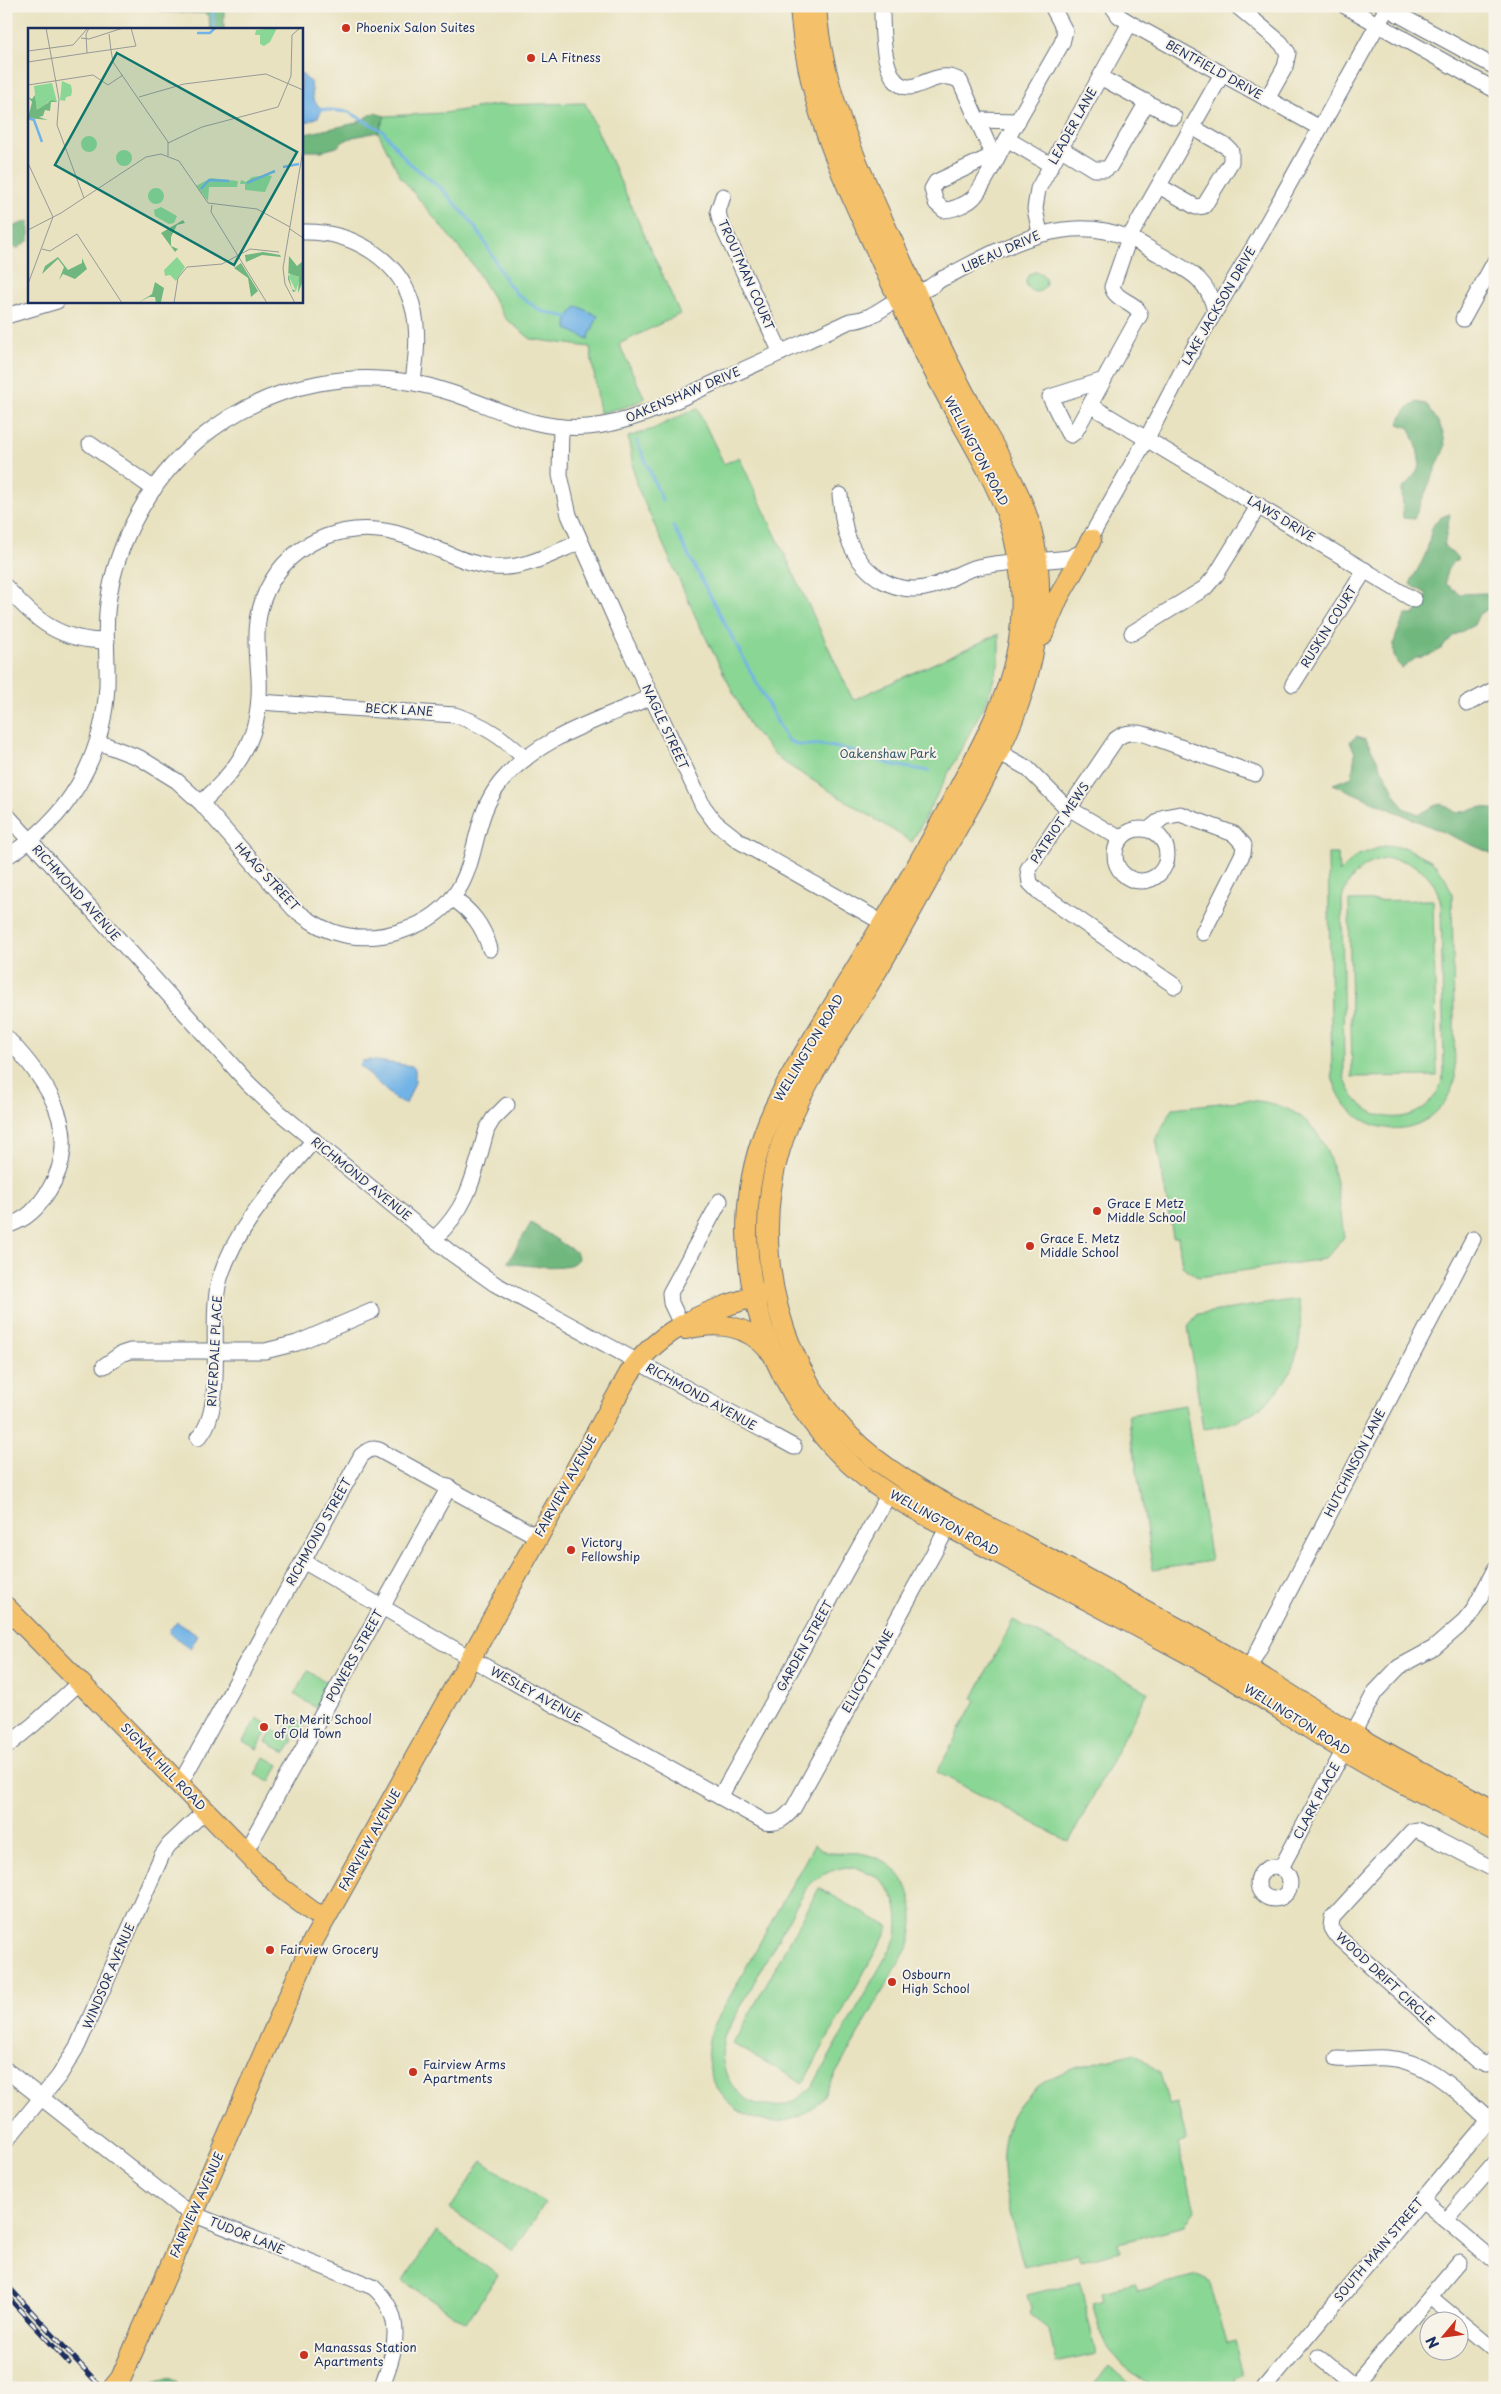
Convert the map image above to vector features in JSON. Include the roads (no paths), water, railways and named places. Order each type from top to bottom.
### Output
[{"type":"main road","name":"WELLINGTON ROAD","points":[[800,6],[808,68],[824,131],[846,186],[907,288],[1013,482],[1034,535],[1020,638],[990,748]]},
{"type":"main road","name":"WELLINGTON ROAD","points":[[816,6],[824,65],[837,113],[907,288]]},
{"type":"main road","points":[[1033,659],[1049,617],[1091,540]]},
{"type":"main road","name":"WELLINGTON ROAD","points":[[1030,561],[1038,618],[1033,659],[1019,708],[990,748],[936,835],[892,928],[798,1102],[781,1145],[769,1203],[768,1234],[774,1290],[781,1320],[807,1379],[846,1433],[873,1457],[952,1518],[1230,1678],[1348,1742],[1495,1831]]},
{"type":"main road","name":"WELLINGTON ROAD","points":[[892,928],[782,1090],[759,1147],[748,1203],[748,1258],[754,1296],[762,1326],[774,1357],[813,1423],[851,1465],[889,1494],[952,1518],[1249,1668],[1348,1742],[1495,1811]]},
{"type":"main road","name":"FAIRVIEW AVENUE","points":[[113,2388],[121,2378],[285,2003],[326,1917],[637,1362],[675,1328],[728,1304],[774,1290]]},
{"type":"main road","points":[[675,1328],[708,1325],[732,1326],[749,1333],[774,1357]]},
{"type":"main road","name":"SIGNAL HILL ROAD","points":[[6,1607],[292,1897],[312,1912],[326,1917]]},
{"type":"street","points":[[882,6],[885,53],[889,70],[895,80],[903,85],[912,86],[940,77],[957,79],[964,88],[978,120],[999,151],[1051,165]]},
{"type":"street","points":[[999,151],[1062,43],[1064,31],[1053,8],[1056,6]]},
{"type":"street","name":"BENTFIELD DRIVE","points":[[1112,6],[1119,16],[1130,23],[1320,128]]},
{"type":"street","points":[[1237,6],[1280,43],[1288,54],[1285,67],[1267,99]]},
{"type":"street","points":[[1344,6],[1495,90]]},
{"type":"street","points":[[1386,7],[1495,67]]},
{"type":"street","name":"LAKE JACKSON DRIVE","points":[[840,494],[844,524],[853,550],[874,575],[892,586],[924,588],[939,584],[974,568],[1076,556],[1091,540],[1225,292],[1260,236],[1386,7]]},
{"type":"street","name":"LEADER LANE","points":[[1040,233],[1035,209],[1036,196],[1060,148],[1130,23]]},
{"type":"street","points":[[1104,380],[1050,397],[1065,430],[1071,434],[1075,432],[1104,380],[1132,329],[1139,311],[1116,296],[1112,287],[1112,281],[1129,238],[1222,74]]},
{"type":"street","points":[[1100,77],[1174,117]]},
{"type":"street","points":[[1060,148],[1094,169],[1106,170],[1147,102]]},
{"type":"street","points":[[978,120],[1018,120]]},
{"type":"street","points":[[1159,186],[1196,207],[1204,206],[1231,162],[1231,151],[1227,147],[1192,127]]},
{"type":"street","name":"TROUTMAN COURT","points":[[722,196],[718,211],[720,221],[781,353]]},
{"type":"street","name":"LIBEAU DRIVE","points":[[907,288],[932,286],[943,278],[1040,233],[1083,228],[1109,232],[1129,238],[1198,277],[1220,284],[1225,292]]},
{"type":"street","points":[[302,232],[327,233],[347,238],[379,256],[398,278],[411,300],[416,324],[413,381]]},
{"type":"street","points":[[1463,319],[1495,261]]},
{"type":"street","name":"LIBEAU DRIVE","points":[[1198,277],[1210,293],[1215,311]]},
{"type":"street","name":"OAKENSHAW DRIVE","points":[[6,857],[29,840],[69,799],[85,773],[98,742],[107,689],[107,608],[117,564],[138,515],[154,489],[178,460],[198,441],[229,418],[262,400],[293,389],[340,379],[373,378],[413,381],[463,397],[521,420],[561,427],[597,426],[630,419],[850,321],[862,320],[884,310],[907,288]]},
{"type":"street","points":[[6,316],[54,302]]},
{"type":"street","name":"LAWS DRIVE","points":[[1090,405],[1414,600]]},
{"type":"street","name":"NAGLE STREET","points":[[561,427],[559,454],[562,488],[580,542],[696,792],[715,822],[739,841],[892,928]]},
{"type":"street","points":[[90,444],[154,489]]},
{"type":"street","points":[[1132,633],[1205,588],[1216,575],[1259,505]]},
{"type":"street","points":[[201,803],[227,777],[245,752],[253,733],[259,702],[256,636],[260,608],[266,591],[278,572],[294,554],[314,540],[340,532],[377,529],[403,535],[469,562],[503,568],[526,564],[580,542]]},
{"type":"street","name":"RUSKIN COURT","points":[[1293,684],[1365,570]]},
{"type":"street","points":[[6,587],[31,613],[56,631],[83,640],[107,641]]},
{"type":"street","points":[[1467,704],[1495,689]]},
{"type":"street","name":"HAAG STREET","points":[[98,742],[140,758],[159,768],[177,781],[201,803],[294,908],[308,919],[332,932],[364,937],[393,934],[424,921],[452,898],[463,880],[470,860],[475,835],[493,793],[525,759],[554,740],[651,697]]},
{"type":"street","name":"BECK LANE","points":[[259,702],[455,715],[471,720],[500,736],[525,759]]},
{"type":"street","name":"PATRIOT MEWS","points":[[1175,986],[1030,883],[1028,869],[1116,740],[1133,732],[1147,735],[1255,774]]},
{"type":"street","points":[[990,748],[1028,768],[1047,790],[1069,809],[1121,838]]},
{"type":"street","name":"RICHMOND AVENUE","points":[[6,814],[248,1083],[434,1239],[495,1284],[794,1447]]},
{"type":"street","points":[[1148,830],[1164,817],[1180,814],[1234,834],[1244,845],[1243,853],[1203,933]]},
{"type":"street","points":[[1134,829],[1148,830],[1160,837],[1164,842],[1167,855],[1163,868],[1154,878],[1134,880],[1122,873],[1118,868],[1115,854],[1121,838],[1134,829]]},
{"type":"street","points":[[452,898],[474,915],[481,926],[490,949]]},
{"type":"street","points":[[6,1038],[22,1054],[49,1090],[56,1106],[63,1137],[60,1165],[45,1196],[28,1216],[6,1226]]},
{"type":"street","points":[[434,1239],[448,1227],[466,1198],[487,1129],[493,1119],[507,1105]]},
{"type":"street","name":"RIVERDALE PLACE","points":[[198,1438],[207,1428],[211,1416],[218,1289],[229,1254],[256,1210],[314,1140]]},
{"type":"street","points":[[675,1328],[670,1293],[720,1200]]},
{"type":"street","name":"HUTCHINSON LANE","points":[[1249,1668],[1473,1239]]},
{"type":"street","points":[[104,1366],[121,1354],[130,1351],[249,1353],[282,1348],[372,1311]]},
{"type":"street","name":"RICHMOND STREET","points":[[180,1784],[361,1456],[370,1449],[378,1450],[449,1487],[538,1537]]},
{"type":"street","name":"POWERS STREET","points":[[246,1851],[449,1487]]},
{"type":"street","name":"GARDEN STREET","points":[[720,1797],[889,1494]]},
{"type":"street","name":"ELLICOTT LANE","points":[[772,1823],[785,1818],[793,1808],[952,1518]]},
{"type":"street","name":"WESLEY AVENUE","points":[[304,1561],[470,1658],[765,1822],[772,1823]]},
{"type":"street","name":"CLARK PLACE","points":[[1281,1868],[1369,1702],[1386,1679],[1399,1668],[1444,1641],[1464,1622],[1495,1569]]},
{"type":"street","points":[[1230,1678],[1249,1668]]},
{"type":"street","points":[[6,1746],[80,1682]]},
{"type":"street","name":"WINDSOR AVENUE","points":[[6,2142],[69,2061],[85,2031],[162,1855],[169,1845],[206,1810]]},
{"type":"street","name":"WOOD DRIFT CIRCLE","points":[[1495,1870],[1428,1835],[1417,1830],[1412,1831],[1332,1918],[1331,1922],[1334,1933],[1477,2061],[1486,2065],[1495,2058]]},
{"type":"street","points":[[1337,2059],[1386,2058],[1417,2065],[1449,2084],[1492,2117]]},
{"type":"street","name":"TUDOR LANE","points":[[6,2070],[180,2206],[193,2214],[373,2287],[384,2299],[393,2319],[396,2332],[395,2349],[381,2388]]},
{"type":"street","name":"SOUTH MAIN STREET","points":[[1264,2388],[1492,2117]]},
{"type":"street","points":[[1446,2220],[1495,2163]]},
{"type":"street","points":[[1422,2200],[1495,2261]]},
{"type":"street","points":[[1320,2357],[1355,2387],[1459,2262]]},
{"type":"street","points":[[1430,2298],[1495,2351]]},
{"type":"water","points":[[302,74],[311,83],[313,99],[322,110],[318,117],[302,125]]},
{"type":"water","points":[[577,306],[598,316],[588,339],[567,329],[568,317]]},
{"type":"water","points":[[369,1060],[412,1066],[415,1069],[415,1082],[406,1104],[395,1099],[360,1066],[362,1061]]},
{"type":"water","points":[[177,1622],[198,1636],[190,1648],[169,1633],[170,1629]]},
{"type":"waterway","points":[[212,6],[214,28]]},
{"type":"waterway","points":[[319,109],[349,112],[383,131],[407,161],[442,189],[468,218],[483,239],[506,281],[518,295],[541,311],[572,318]]},
{"type":"waterway","points":[[637,441],[662,500]]},
{"type":"waterway","points":[[673,526],[787,740],[799,745],[823,745],[850,750],[893,765],[929,771]]},
{"type":"railway","points":[[6,2284],[102,2388]]},
{"type":"railway","points":[[6,2295],[69,2363]]},
{"type":"place","name":"Phoenix Salon Suites","points":[[346,28]]},
{"type":"place","name":"LA Fitness","points":[[531,58]]},
{"type":"place","name":"Grace E Metz Middle School","points":[[1097,1211]]},
{"type":"place","name":"Grace E. Metz Middle School","points":[[1030,1246]]},
{"type":"place","name":"Victory Fellowship","points":[[571,1550]]},
{"type":"place","name":"The Merit School of Old Town","points":[[264,1727]]},
{"type":"place","name":"Fairview Grocery","points":[[270,1950]]},
{"type":"place","name":"Osbourn High School","points":[[892,1982]]},
{"type":"place","name":"Fairview Arms Apartments","points":[[413,2072]]},
{"type":"place","name":"Manassas Station Apartments","points":[[304,2355]]},
{"type":"park label","name":"Oakenshaw Park","points":[[888,754]]}]
